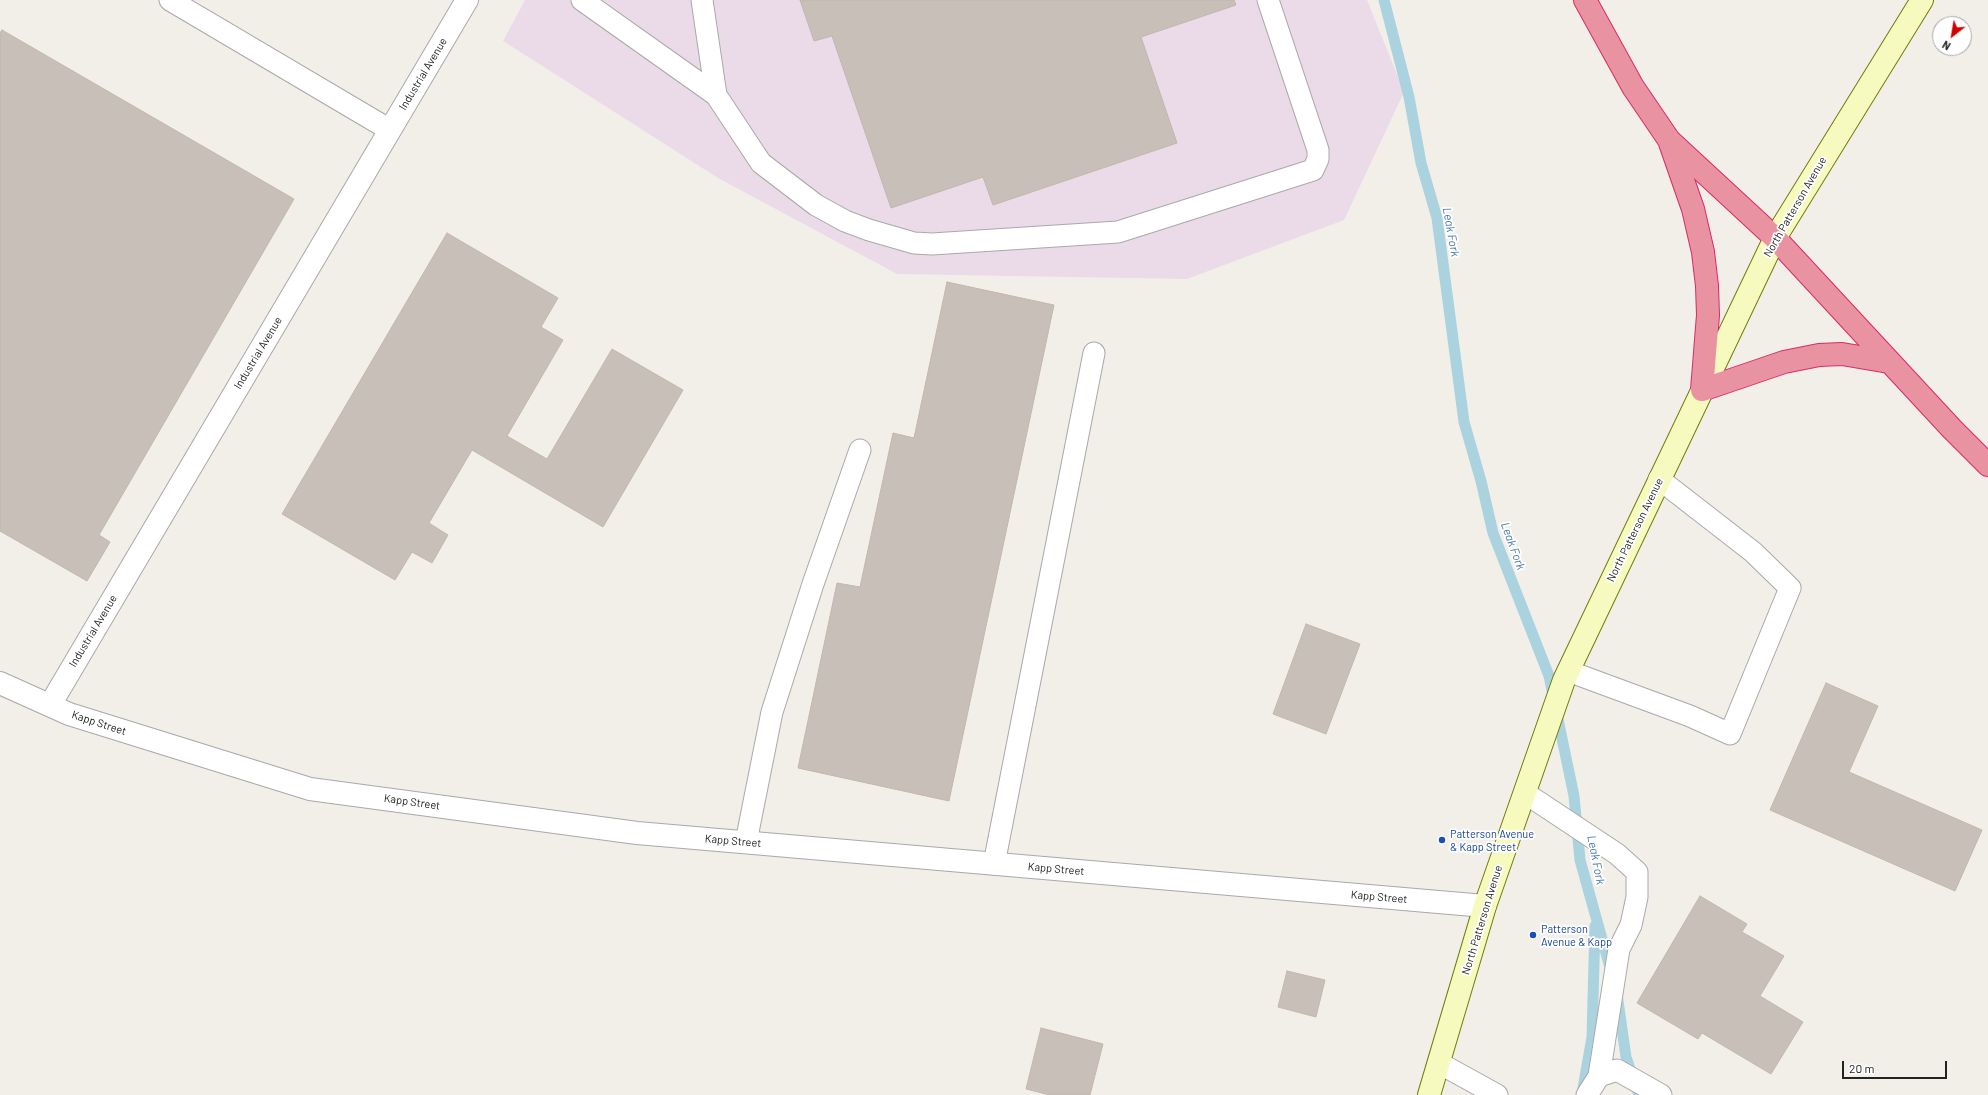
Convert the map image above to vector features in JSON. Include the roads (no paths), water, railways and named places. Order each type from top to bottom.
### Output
[{"type":"highway","points":[[1585,0],[1633,87],[1669,140],[1775,238],[1889,362],[1988,465]]},
{"type":"highway","points":[[1669,140],[1693,209],[1703,252],[1707,286],[1708,315],[1702,390],[1784,362],[1819,355],[1842,354],[1889,362]]},
{"type":"main road","name":"North Patterson Avenue","points":[[1430,1095],[1485,906],[1568,671],[1775,238],[1922,0]]},
{"type":"street","name":"Industrial Avenue","points":[[50,705],[467,0]]},
{"type":"street","name":"Kapp Street","points":[[0,683],[69,714],[310,789],[637,833],[1485,906]]},
{"type":"lane","points":[[170,0],[390,130]]},
{"type":"lane","points":[[582,0],[716,95],[761,163],[816,205],[844,221],[868,230],[914,243],[932,244],[1118,232],[1313,170],[1318,159],[1318,150],[1268,0]]},
{"type":"lane","points":[[702,0],[716,95]]},
{"type":"lane","points":[[994,864],[1094,353]]},
{"type":"lane","points":[[746,842],[772,712],[860,450]]},
{"type":"lane","points":[[1568,671],[1690,716],[1730,734],[1790,588],[1753,552],[1659,479]]},
{"type":"lane","points":[[1524,793],[1617,854],[1637,872],[1637,897],[1631,925],[1619,949],[1599,1076],[1587,1095]]},
{"type":"lane","points":[[1439,1063],[1497,1095]]},
{"type":"lane","points":[[1599,1076],[1618,1070],[1661,1095]]},
{"type":"waterway","name":"Leak Fork","points":[[1384,0],[1409,97],[1421,163],[1437,218],[1464,422],[1481,481],[1493,533],[1549,676],[1574,796],[1580,860],[1611,971]]},
{"type":"waterway","points":[[1582,1094],[1592,1037],[1595,926]]},
{"type":"waterway","name":"Leak Fork","points":[[1617,994],[1626,1057],[1639,1095]]},
{"type":"place","name":"Patterson Avenue & Kapp Street","points":[[1442,840]]},
{"type":"place","name":"Patterson Avenue & Kapp","points":[[1533,935]]}]
